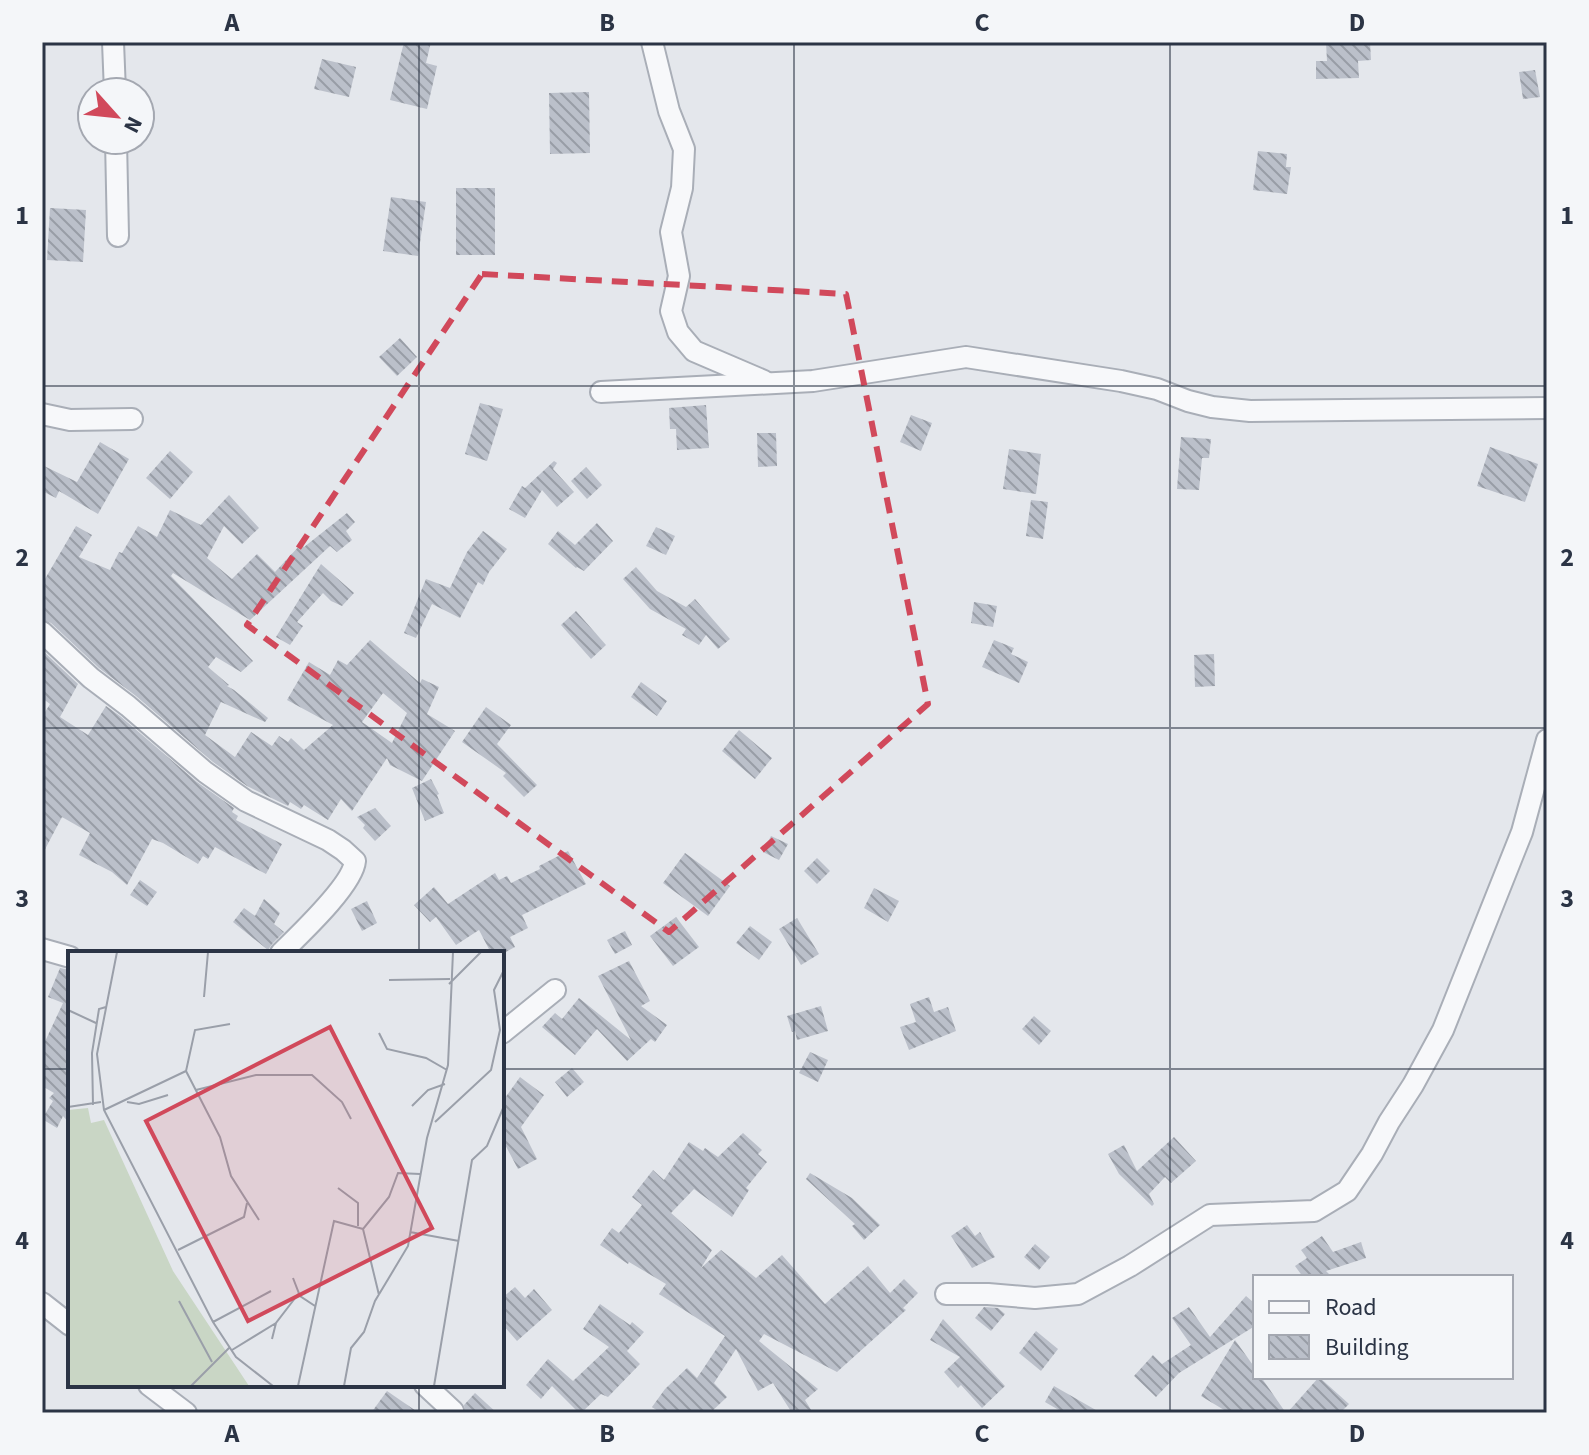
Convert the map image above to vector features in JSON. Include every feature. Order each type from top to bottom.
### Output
[{"type":"street","points":[[113,42],[114,76]]},
{"type":"street","points":[[652,42],[669,111],[684,149],[682,188],[671,232],[679,276],[671,311],[678,332],[694,351],[767,382]]},
{"type":"street","points":[[116,156],[118,236]]},
{"type":"street","points":[[601,392],[813,381],[966,357],[1121,381],[1212,407],[1250,411],[1547,408]]},
{"type":"street","points":[[42,414],[70,420],[132,419]]},
{"type":"street","points":[[42,632],[91,678],[205,772],[246,801],[328,840],[355,861],[351,875],[328,905],[283,951]]},
{"type":"street","points":[[946,1294],[1035,1298],[1078,1294],[1130,1266],[1210,1215],[1314,1211],[1347,1191],[1372,1154],[1443,1030],[1522,832],[1547,740]]},
{"type":"street","points":[[42,949],[68,956]]},
{"type":"street","points":[[504,1031],[555,990]]},
{"type":"street","points":[[42,1303],[68,1323]]},
{"type":"street","points":[[152,1387],[186,1413]]},
{"type":"street","points":[[427,1387],[452,1413]]},
{"type":"highlighted area","points":[[482,274],[846,294],[928,704],[669,932],[247,625]]},
{"type":"building","points":[[404,42],[431,42],[426,63],[437,66],[427,109],[390,100]]},
{"type":"building","points":[[1326,42],[1370,42],[1371,60],[1358,61],[1359,78],[1316,79],[1316,61],[1327,61]]},
{"type":"building","points":[[322,59],[356,67],[349,97],[314,89]]},
{"type":"building","points":[[1535,70],[1540,97],[1523,99],[1519,72]]},
{"type":"building","points":[[589,92],[590,153],[550,154],[549,93]]},
{"type":"building","points":[[1258,151],[1287,154],[1286,167],[1291,167],[1287,194],[1253,190]]},
{"type":"building","points":[[456,188],[495,188],[495,255],[456,255]]},
{"type":"building","points":[[391,197],[426,202],[418,256],[383,251]]},
{"type":"building","points":[[50,208],[86,210],[83,262],[47,260]]},
{"type":"building","points":[[400,338],[417,357],[397,376],[379,357]]},
{"type":"building","points":[[480,403],[503,409],[487,461],[465,454]]},
{"type":"building","points":[[706,405],[709,448],[677,450],[676,429],[670,429],[669,408]]},
{"type":"building","points":[[911,415],[932,423],[921,451],[900,442]]},
{"type":"building","points":[[757,433],[776,433],[777,466],[758,467]]},
{"type":"building","points":[[1181,437],[1211,439],[1209,458],[1202,458],[1199,490],[1177,489]]},
{"type":"building","points":[[100,442],[129,459],[98,514],[59,491],[56,498],[42,491],[42,465],[77,482]]},
{"type":"building","points":[[1490,447],[1538,464],[1525,502],[1477,486]]},
{"type":"building","points":[[1009,449],[1041,454],[1036,494],[1003,489]]},
{"type":"building","points":[[170,451],[193,472],[170,499],[146,478]]},
{"type":"building","points":[[554,461],[557,463],[553,469],[574,492],[557,507],[542,490],[525,518],[509,509],[522,486],[525,488]]},
{"type":"building","points":[[586,467],[602,485],[587,499],[571,481]]},
{"type":"building","points":[[229,495],[259,528],[242,544],[224,526],[207,558],[232,579],[257,554],[275,572],[301,544],[304,547],[347,513],[355,522],[346,531],[352,540],[337,552],[330,546],[250,620],[173,573],[171,576],[253,661],[241,672],[216,657],[208,667],[268,718],[265,722],[221,702],[205,735],[235,757],[251,732],[272,746],[279,736],[288,742],[291,738],[304,750],[333,725],[287,700],[309,662],[330,675],[338,660],[347,665],[370,640],[420,683],[422,679],[439,687],[427,714],[455,731],[422,781],[390,765],[387,758],[352,811],[341,799],[328,820],[304,805],[301,809],[290,802],[288,806],[247,786],[213,762],[99,668],[51,623],[42,619],[42,584],[76,526],[92,535],[79,557],[110,570],[138,526],[157,537],[170,510],[201,525]],"holes":[[[383,693],[407,713],[392,743],[362,722]]]},
{"type":"building","points":[[1031,500],[1048,502],[1043,539],[1026,536]]},
{"type":"building","points":[[597,523],[613,541],[584,571],[576,568],[548,544],[558,531],[575,545]]},
{"type":"building","points":[[656,527],[675,536],[666,555],[646,546]]},
{"type":"building","points":[[483,531],[507,549],[483,585],[478,582],[460,618],[432,604],[416,638],[404,633],[426,579],[450,588],[467,552]]},
{"type":"building","points":[[321,564],[354,593],[342,606],[323,593],[297,622],[303,626],[290,645],[276,637]]},
{"type":"building","points":[[636,567],[657,591],[686,607],[695,599],[730,639],[718,649],[706,635],[699,645],[682,635],[686,629],[650,609],[623,579]]},
{"type":"building","points":[[974,602],[997,606],[993,627],[971,623]]},
{"type":"building","points":[[576,611],[606,645],[591,659],[561,625]]},
{"type":"building","points":[[994,640],[1014,648],[1011,654],[1028,662],[1019,683],[982,667]]},
{"type":"building","points":[[42,650],[78,684],[60,717],[88,735],[106,706],[120,716],[197,782],[234,808],[232,812],[238,816],[236,820],[282,844],[266,874],[215,847],[208,859],[203,856],[198,864],[152,839],[127,885],[112,872],[79,855],[90,833],[62,817],[42,855],[42,717],[50,704],[42,698]]},
{"type":"building","points":[[1214,654],[1215,686],[1195,687],[1194,655]]},
{"type":"building","points":[[641,682],[667,701],[657,716],[631,697]]},
{"type":"building","points":[[486,707],[511,725],[497,744],[537,785],[524,797],[503,776],[506,773],[462,742]]},
{"type":"building","points":[[739,730],[772,758],[755,779],[722,751]]},
{"type":"building","points":[[431,779],[444,813],[425,821],[412,788]]},
{"type":"building","points":[[375,808],[391,826],[375,841],[357,817]]},
{"type":"building","points":[[771,836],[788,844],[779,860],[763,852]]},
{"type":"building","points":[[568,851],[586,884],[522,915],[528,928],[510,937],[515,947],[504,953],[490,951],[479,930],[456,945],[436,917],[430,922],[414,905],[434,887],[448,904],[495,873],[499,880],[507,876],[511,883],[540,869],[539,866]]},
{"type":"building","points":[[685,853],[730,886],[708,916],[663,883]]},
{"type":"building","points":[[817,858],[830,871],[817,884],[804,871]]},
{"type":"building","points":[[140,880],[157,892],[147,906],[130,895]]},
{"type":"building","points":[[874,888],[899,901],[888,922],[864,908]]},
{"type":"building","points":[[264,899],[280,913],[274,924],[284,932],[268,950],[233,922],[244,908],[255,916]]},
{"type":"building","points":[[367,901],[377,923],[362,931],[351,909]]},
{"type":"building","points":[[676,917],[699,947],[673,966],[650,936]]},
{"type":"building","points":[[797,918],[819,954],[801,965],[779,929]]},
{"type":"building","points":[[750,926],[772,942],[759,960],[736,943]]},
{"type":"building","points":[[625,931],[632,945],[615,954],[607,940]]},
{"type":"building","points":[[629,961],[650,1001],[641,1006],[667,1025],[655,1042],[651,1039],[627,1061],[597,1029],[575,1055],[542,1027],[555,1013],[562,1019],[579,998],[631,1040],[598,976]]},
{"type":"building","points":[[60,968],[68,970],[68,1122],[63,1116],[57,1128],[42,1119],[53,1101],[49,1098],[54,1093],[42,1086],[42,1048],[63,1003],[48,997]]},
{"type":"building","points":[[929,997],[934,1012],[948,1007],[956,1031],[909,1050],[900,1027],[916,1022],[910,1004]]},
{"type":"building","points":[[821,1006],[828,1031],[797,1040],[787,1016]]},
{"type":"building","points":[[1034,1016],[1051,1031],[1039,1045],[1022,1029]]},
{"type":"building","points":[[810,1052],[828,1060],[818,1082],[799,1073]]},
{"type":"building","points":[[572,1068],[584,1082],[567,1097],[555,1082]]},
{"type":"building","points":[[520,1077],[544,1095],[521,1127],[537,1159],[518,1169],[504,1143],[504,1099]]},
{"type":"building","points":[[743,1133],[762,1150],[758,1154],[767,1162],[746,1188],[749,1190],[732,1217],[694,1189],[671,1213],[712,1250],[701,1268],[721,1250],[756,1278],[782,1255],[825,1304],[868,1266],[890,1293],[904,1279],[918,1293],[903,1308],[906,1310],[837,1372],[764,1334],[759,1341],[818,1389],[805,1400],[813,1413],[792,1413],[773,1383],[758,1391],[736,1349],[714,1383],[727,1397],[710,1413],[661,1413],[652,1407],[665,1389],[687,1368],[697,1378],[725,1336],[659,1294],[666,1284],[600,1245],[612,1228],[619,1233],[642,1205],[632,1197],[653,1170],[664,1180],[689,1142],[718,1157]]},
{"type":"building","points":[[1174,1137],[1196,1161],[1171,1183],[1165,1177],[1149,1194],[1154,1204],[1152,1206],[1119,1174],[1108,1154],[1124,1145],[1137,1171]]},
{"type":"building","points":[[810,1173],[852,1198],[880,1225],[864,1240],[852,1226],[855,1224],[806,1179]]},
{"type":"building","points":[[967,1225],[975,1236],[980,1232],[995,1257],[972,1268],[951,1236]]},
{"type":"building","points":[[1322,1236],[1333,1252],[1361,1242],[1366,1258],[1326,1271],[1330,1275],[1302,1275],[1295,1266],[1307,1258],[1301,1250]]},
{"type":"building","points":[[1035,1244],[1050,1257],[1039,1270],[1024,1257]]},
{"type":"building","points":[[515,1287],[525,1298],[534,1289],[552,1310],[517,1341],[504,1326],[504,1296]]},
{"type":"building","points":[[1246,1296],[1253,1302],[1253,1327],[1179,1373],[1156,1397],[1134,1376],[1153,1355],[1162,1364],[1191,1345],[1172,1318],[1189,1307],[1210,1337]]},
{"type":"building","points":[[600,1304],[644,1332],[627,1351],[640,1364],[608,1397],[601,1394],[581,1413],[552,1386],[541,1399],[526,1385],[548,1359],[573,1381],[609,1347],[583,1329]]},
{"type":"building","points":[[984,1307],[998,1308],[1005,1314],[991,1331],[975,1318]]},
{"type":"building","points":[[943,1319],[1005,1386],[982,1408],[944,1372],[960,1357],[930,1340]]},
{"type":"building","points":[[1036,1331],[1058,1349],[1041,1371],[1019,1353]]},
{"type":"building","points":[[1235,1340],[1253,1365],[1253,1379],[1262,1379],[1286,1413],[1229,1413],[1201,1396]]},
{"type":"building","points":[[1317,1379],[1321,1379],[1349,1404],[1340,1413],[1287,1413]]},
{"type":"building","points":[[1054,1386],[1101,1413],[1064,1413],[1045,1402]]},
{"type":"building","points":[[387,1391],[419,1413],[371,1413]]},
{"type":"building","points":[[475,1393],[497,1413],[465,1413],[464,1405]]}]
